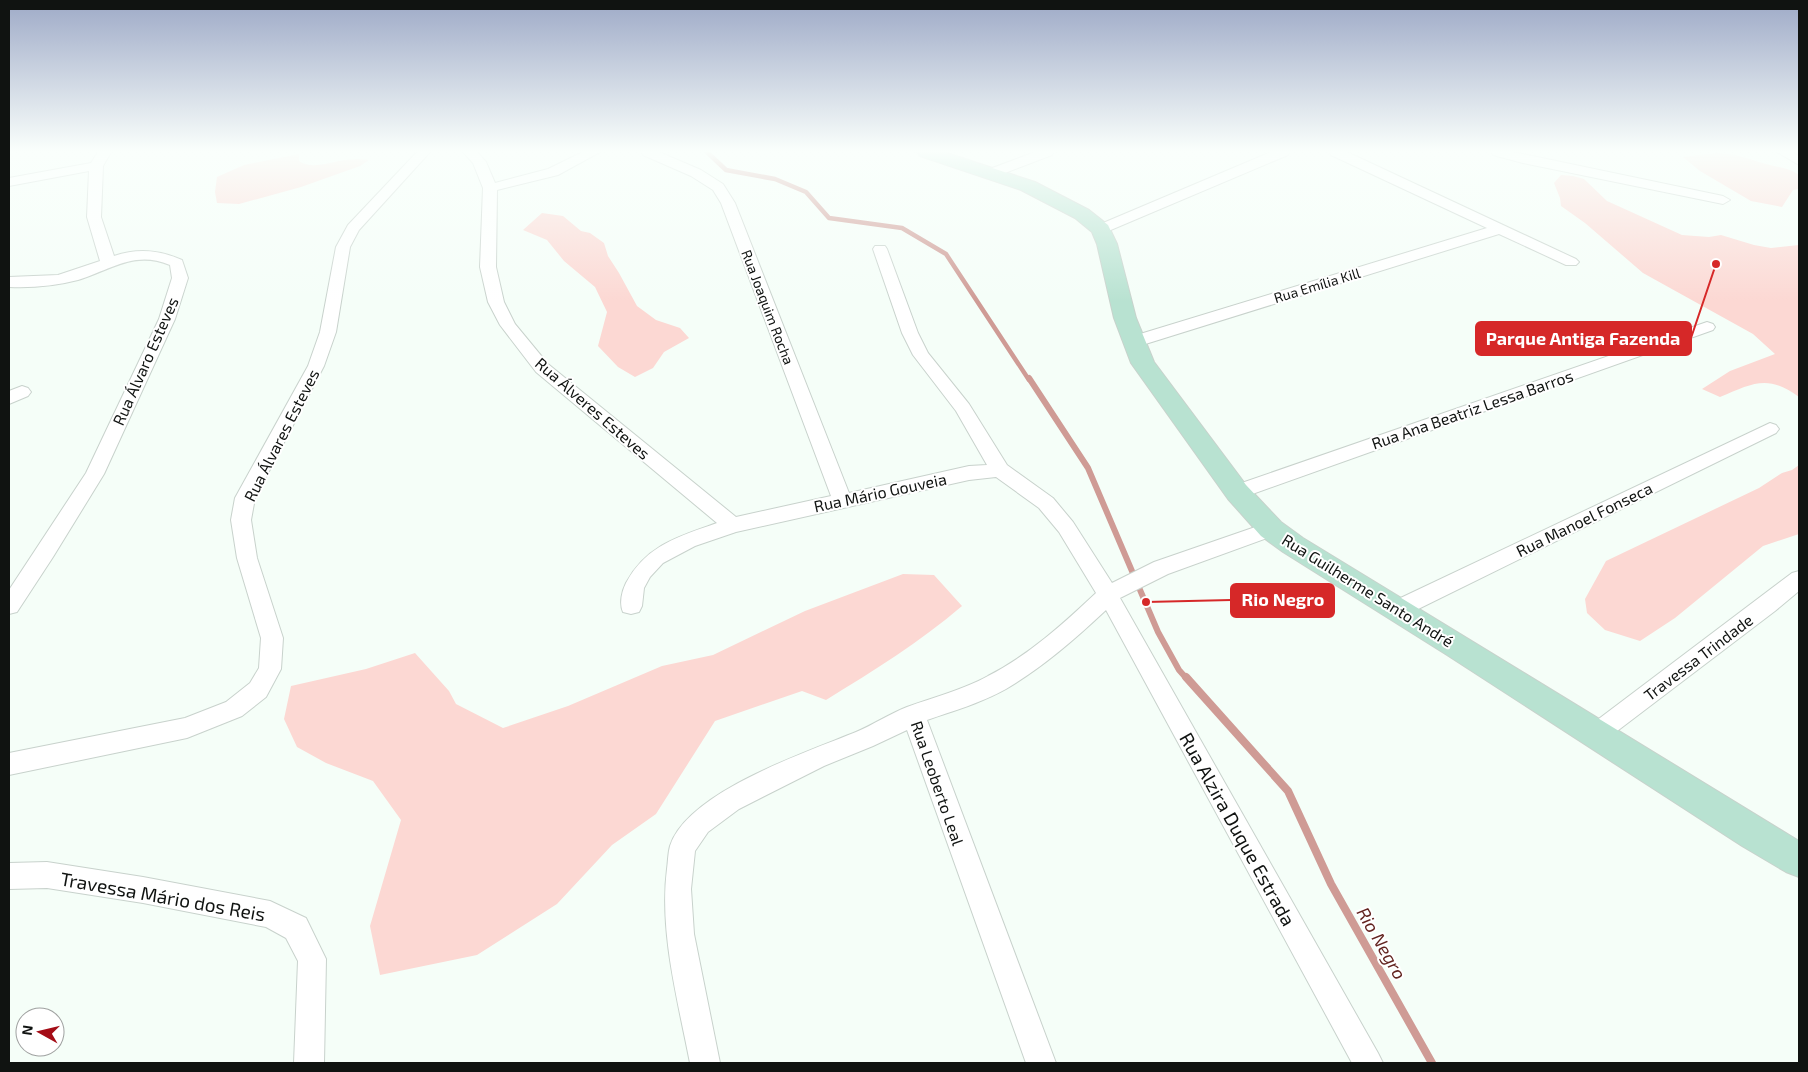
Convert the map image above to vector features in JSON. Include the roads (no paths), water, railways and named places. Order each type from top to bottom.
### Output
[{"type":"street","points":[[95,202],[94,218],[108,262]]},
{"type":"street","name":"Rua Álvares Esteves","points":[[9,764],[187,728],[234,709],[258,690],[270,669],[272,638],[247,558],[241,520],[245,498],[316,366],[328,332],[343,247],[353,228],[377,202]]},
{"type":"street","name":"Rua Álveres Esteves","points":[[490,202],[488,267],[496,302],[508,325],[542,368],[733,525]]},
{"type":"street","name":"Rua Joaquim Rocha","points":[[727,202],[842,500]]},
{"type":"street","points":[[1061,202],[1082,214],[1101,229],[1165,202]]},
{"type":"street","points":[[1443,202],[1571,262]]},
{"type":"street","name":"Rua Guilherme Santo André","points":[[1101,229],[1107,244],[1124,318],[1143,363],[1237,492],[1271,528],[1293,545],[1799,860]]},
{"type":"street","name":"Rua Emília Kill","points":[[1133,342],[1500,229]]},
{"type":"street","points":[[880,249],[910,333],[921,355],[963,408],[1000,470],[1046,503],[1066,528],[1108,595]]},
{"type":"street","name":"Rua Álvaro Esteves","points":[[9,282],[58,280],[75,276],[108,262],[148,253],[164,256],[177,263],[180,278],[167,319],[95,474],[46,552],[9,606]]},
{"type":"street","name":"Rua Ana Beatriz Lessa Barros","points":[[1237,492],[1707,327]]},
{"type":"street","name":"Rua Manoel Fonseca","points":[[1398,609],[1770,429]]},
{"type":"street","name":"Rua Mário Gouveia","points":[[631,606],[634,588],[642,572],[656,558],[688,541],[733,525],[842,500],[969,473],[1000,470]]},
{"type":"street","name":"Rua Leoberto Leal","points":[[1041,1063],[913,715],[958,700],[996,683],[1032,660],[1065,635],[1108,595],[1130,583],[1161,568],[1271,528]]},
{"type":"street","name":"Travessa Trindade","points":[[1596,734],[1767,606],[1799,579]]},
{"type":"street","name":"Rua Alzira Duque Estrada","points":[[1108,595],[1368,1063]]},
{"type":"street","points":[[705,1063],[680,934],[678,889],[683,848],[698,824],[730,801],[815,758],[865,739],[913,715]]},
{"type":"street","name":"Travessa Mário dos Reis","points":[[9,876],[47,875],[143,890],[270,914],[296,928],[312,959],[311,1062]]},
{"type":"waterway","name":"Rio Negro","points":[[815,202],[829,218],[902,228],[946,254],[1029,380]]},
{"type":"waterway","name":"Rio Negro","points":[[1029,378],[1088,468],[1158,632],[1179,670],[1187,679]]},
{"type":"waterway","name":"Rio Negro","points":[[1186,677],[1288,791],[1331,884],[1432,1063]]},
{"type":"place","name":"Parque Antiga Fazenda","points":[[1716,264]]},
{"type":"place","name":"Rio Negro","points":[[1146,602]]}]
